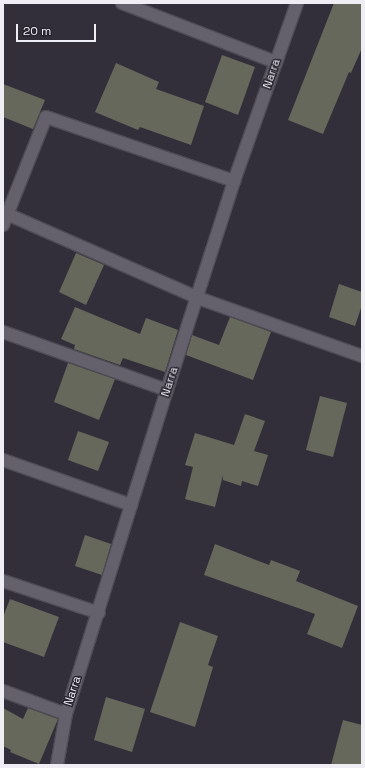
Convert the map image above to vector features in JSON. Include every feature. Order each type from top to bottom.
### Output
[{"type":"street","points":[[122,3],[276,62]]},
{"type":"street","name":"Narra","points":[[61,764],[66,714],[99,613],[167,390],[198,298],[234,182],[297,3]]},
{"type":"street","points":[[234,182],[46,117],[5,220],[198,298],[362,356]]},
{"type":"street","points":[[3,332],[167,390]]},
{"type":"street","points":[[3,460],[131,505]]},
{"type":"street","points":[[3,581],[99,613]]},
{"type":"street","points":[[3,691],[66,714]]},
{"type":"building","points":[[334,3],[362,3],[362,48],[351,73],[349,72],[323,134],[288,120]]},
{"type":"building","points":[[222,55],[255,67],[238,115],[205,102]]},
{"type":"building","points":[[116,63],[159,82],[156,89],[204,106],[191,145],[140,127],[138,130],[95,112]]},
{"type":"building","points":[[3,84],[45,100],[33,129],[3,117]]},
{"type":"building","points":[[76,253],[104,265],[86,305],[59,292]]},
{"type":"building","points":[[339,284],[362,292],[362,305],[355,326],[329,317]]},
{"type":"building","points":[[75,307],[140,334],[146,318],[178,330],[165,372],[123,358],[120,365],[74,349],[75,345],[61,339]]},
{"type":"building","points":[[230,317],[271,332],[253,380],[186,355],[192,335],[219,345]]},
{"type":"building","points":[[68,363],[115,379],[99,420],[54,402]]},
{"type":"building","points":[[320,396],[347,403],[333,457],[306,450]]},
{"type":"building","points":[[245,414],[265,421],[254,451],[268,455],[258,486],[242,481],[241,486],[223,480],[223,475],[215,507],[185,499],[193,467],[185,465],[195,433],[234,445]]},
{"type":"building","points":[[78,431],[109,442],[98,471],[68,460]]},
{"type":"building","points":[[85,535],[111,544],[102,575],[75,566]]},
{"type":"building","points":[[215,544],[269,565],[271,560],[300,571],[296,581],[358,606],[342,648],[307,634],[315,614],[204,575]]},
{"type":"building","points":[[10,599],[59,617],[44,657],[3,642],[3,617]]},
{"type":"building","points":[[180,622],[218,636],[208,665],[213,667],[195,727],[150,712]]},
{"type":"building","points":[[106,697],[145,709],[132,752],[94,740]]},
{"type":"building","points":[[3,708],[23,719],[28,708],[58,719],[39,764],[10,752],[11,750],[3,746]]},
{"type":"building","points":[[343,720],[362,725],[362,765],[331,765]]}]
